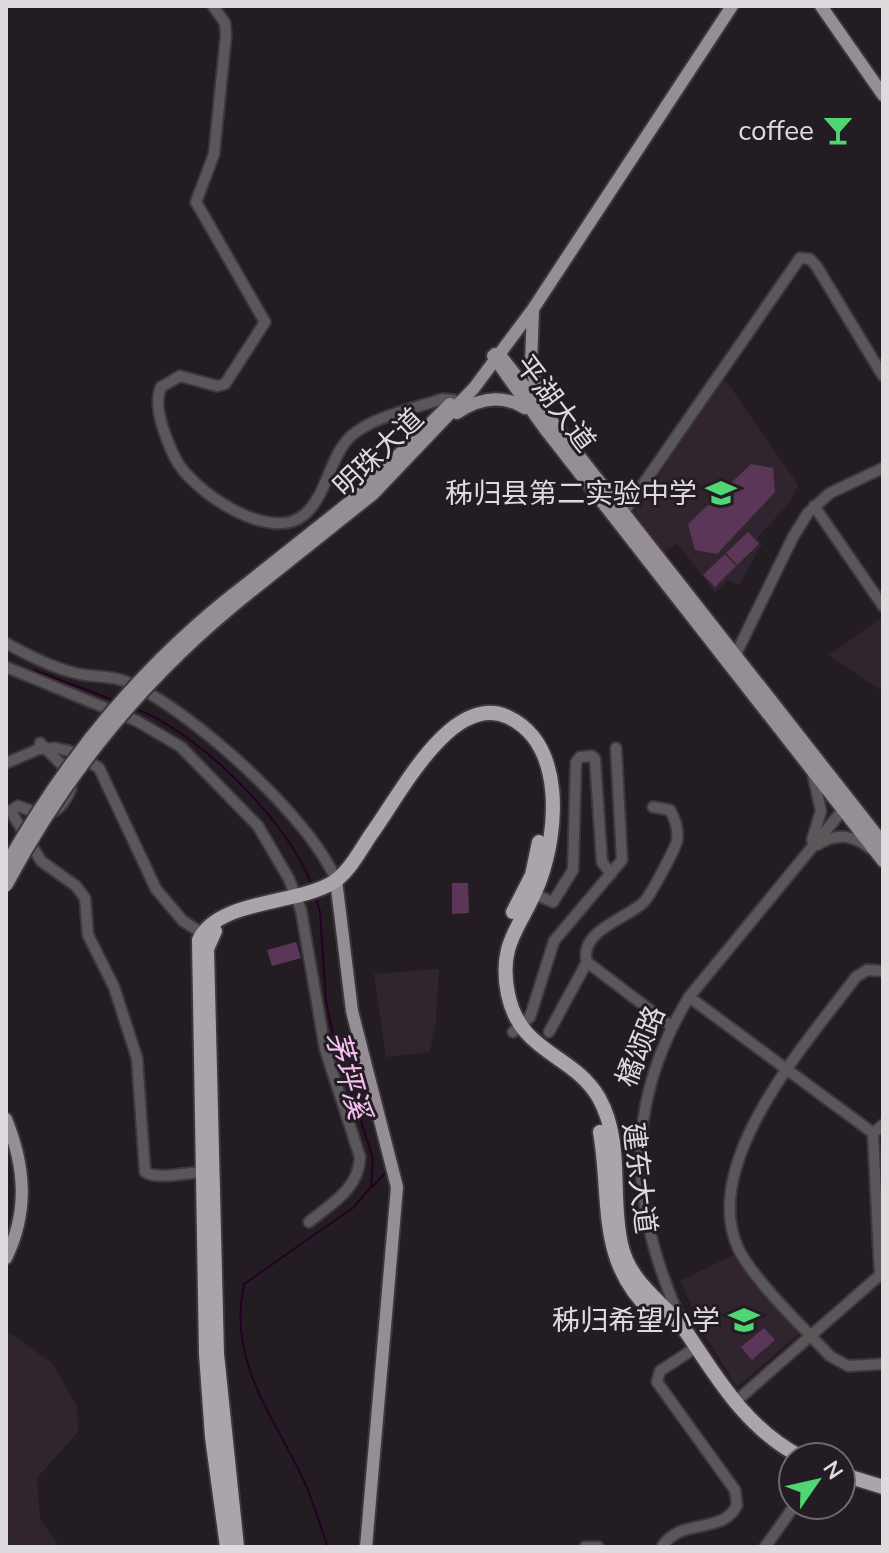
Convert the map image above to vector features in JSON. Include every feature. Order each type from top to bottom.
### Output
[{"type":"highway","name":"建东大道","points":[[332,887],[352,877],[449,743],[463,729],[480,722],[499,723],[516,732],[529,746],[540,771],[543,790],[539,844],[530,893],[502,930],[495,962],[500,1003],[534,1056],[574,1082],[592,1105],[606,1168],[614,1257],[628,1284],[648,1308],[692,1341]]},
{"type":"highway","points":[[227,1547],[209,1396],[206,935],[226,924],[332,887]]},
{"type":"highway","name":"建东大道","points":[[517,1029],[580,1076],[601,1101],[617,1168],[620,1241],[629,1266],[645,1290],[692,1341]]},
{"type":"highway","points":[[207,1172],[218,1381],[237,1547]]},
{"type":"highway","name":"橘颂路","points":[[692,1341],[734,1403],[778,1441]]},
{"type":"highway","points":[[857,1479],[883,1487]]},
{"type":"main road","name":"明珠大道","points":[[6,886],[49,810],[108,728],[176,654],[251,585],[356,497],[496,357],[723,6]]},
{"type":"main road","name":"明珠大道","points":[[6,865],[56,782],[117,703],[179,638],[373,494],[442,425],[533,309],[732,6]]},
{"type":"main road","points":[[821,6],[883,95]]},
{"type":"main road","points":[[533,309],[532,376],[548,426]]},
{"type":"main road","name":"平湖大道","points":[[496,357],[846,806],[882,860]]},
{"type":"main road","points":[[442,425],[468,406],[497,399],[524,407],[548,426]]},
{"type":"main road","name":"平湖大道","points":[[732,660],[811,769],[883,843]]},
{"type":"main road","points":[[332,887],[352,1011],[397,1187],[366,1547]]},
{"type":"main road","points":[[6,1119],[23,1177],[19,1223],[6,1258]]},
{"type":"main road","points":[[6,1142],[15,1190],[6,1240]]},
{"type":"street","points":[[213,6],[225,23],[226,35],[214,154],[196,202],[265,322],[225,384],[217,386],[180,376],[161,387],[158,404],[179,466],[199,489],[230,509],[257,518],[293,520],[309,509],[337,455],[357,432],[442,399],[454,400]]},
{"type":"street","points":[[620,518],[800,258],[814,262],[883,376]]},
{"type":"street","points":[[732,660],[793,537],[814,506],[838,488],[883,468]]},
{"type":"street","points":[[814,506],[883,606]]},
{"type":"street","points":[[6,643],[66,670],[124,681],[180,715],[294,814],[322,851],[332,887]]},
{"type":"street","points":[[6,667],[137,721],[181,747],[258,826],[301,898],[325,1049],[360,1157],[358,1173],[350,1187],[309,1222]]},
{"type":"street","points":[[6,763],[43,746],[73,752],[99,768],[156,889],[173,911],[206,935]]},
{"type":"street","points":[[43,746],[70,774],[68,795],[50,813],[34,814],[18,806],[12,810],[13,815],[41,861],[76,886],[85,898],[88,935],[114,987],[137,1058],[145,1172],[162,1177],[207,1172]]},
{"type":"street","points":[[517,1029],[532,1013],[554,941],[611,874],[623,853],[616,748]]},
{"type":"street","points":[[530,893],[547,902],[555,901],[573,870],[576,762],[580,757],[592,756],[595,759],[602,862],[611,874]]},
{"type":"street","points":[[803,856],[821,811],[811,769]]},
{"type":"street","name":"橘颂路","points":[[692,1341],[665,1283],[647,1225],[639,1156],[647,1088],[671,1026],[689,997],[846,806]]},
{"type":"street","points":[[549,1032],[587,962],[585,952],[595,938],[648,897],[677,842],[676,823],[670,810],[653,807]]},
{"type":"street","points":[[803,856],[821,842],[840,835],[862,842],[882,860]]},
{"type":"street","points":[[587,962],[671,1026]]},
{"type":"street","points":[[883,971],[867,970],[856,977],[760,1112],[733,1184],[731,1225],[748,1264],[811,1336],[841,1365],[883,1364]]},
{"type":"street","points":[[689,997],[873,1133]]},
{"type":"street","points":[[873,1133],[883,1125]]},
{"type":"street","points":[[734,1403],[882,1276],[873,1133]]},
{"type":"street","points":[[645,1290],[657,1293],[665,1283]]},
{"type":"street","points":[[662,1547],[673,1533],[725,1519],[737,1505],[735,1490],[657,1382],[660,1371],[692,1341]]},
{"type":"street","points":[[765,1547],[784,1521]]},
{"type":"street","points":[[585,1547],[598,1547]]},
{"type":"shaded area","name":"秭归县第二实验中学","points":[[722,381],[727,382],[798,485],[791,501],[757,538],[762,544],[739,585],[728,580],[715,592],[677,543],[664,552],[634,512]]},
{"type":"shaded area","points":[[751,464],[773,468],[775,492],[717,554],[695,550],[688,524]]},
{"type":"shaded area","points":[[748,532],[759,544],[737,565],[726,553]]},
{"type":"shaded area","points":[[725,554],[736,566],[715,587],[703,575]]},
{"type":"shaded area","points":[[881,618],[883,622],[883,692],[829,655]]},
{"type":"shaded area","points":[[452,883],[468,883],[469,913],[452,914]]},
{"type":"shaded area","points":[[296,942],[301,958],[272,966],[267,950]]},
{"type":"shaded area","points":[[439,969],[436,1019],[430,1052],[386,1057],[374,974]]},
{"type":"shaded area","name":"秭归希望小学","points":[[736,1254],[745,1270],[801,1332],[737,1387],[705,1335],[680,1281]]},
{"type":"shaded area","points":[[764,1328],[775,1340],[752,1360],[741,1347]]},
{"type":"shaded area","points":[[6,1330],[52,1363],[77,1406],[78,1432],[37,1478],[40,1519],[60,1547],[6,1547]]},
{"type":"waterway","name":"茅坪溪","points":[[34,670],[116,701]]},
{"type":"waterway","name":"茅坪溪","points":[[136,709],[186,737],[238,782],[283,834],[311,884]]},
{"type":"waterway","name":"茅坪溪","points":[[316,898],[320,912],[326,1001],[335,1043],[373,1158],[371,1187],[354,1207],[244,1284],[240,1312],[242,1339],[256,1388],[305,1483],[328,1547]]},
{"type":"waterway","points":[[372,1187],[387,1171]]},
{"type":"place","name":"coffee","points":[[838,130]]},
{"type":"place","name":"秭归县第二实验中学","points":[[721,493]]},
{"type":"place","name":"秭归希望小学","points":[[744,1320]]}]
